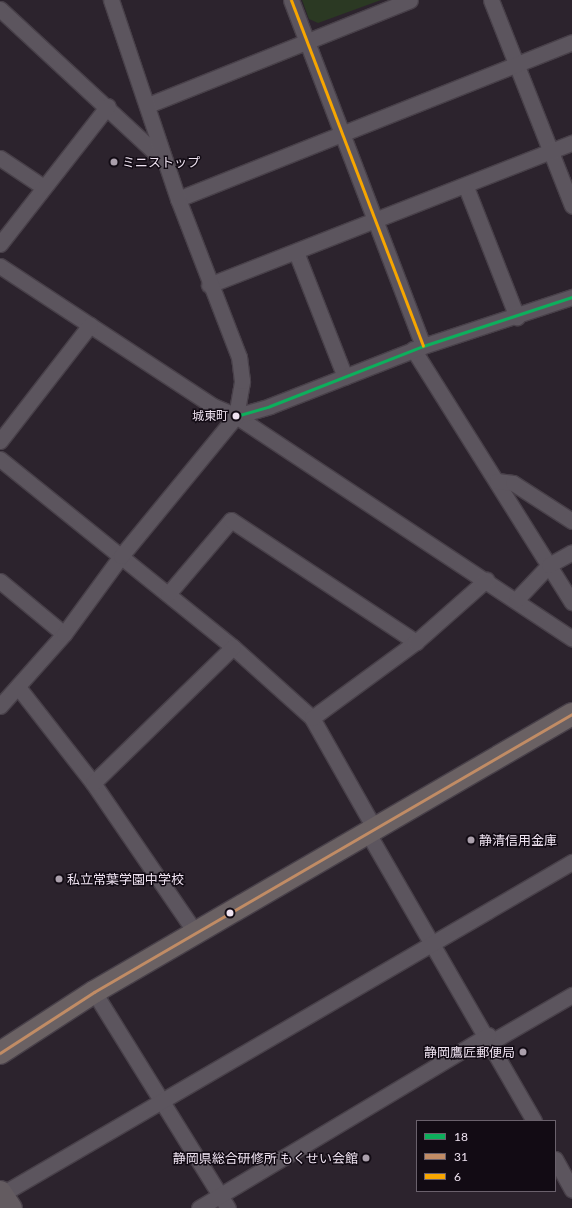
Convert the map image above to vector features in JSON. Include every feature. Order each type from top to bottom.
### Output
[{"type":"main road","points":[[0,1053],[94,992],[195,932],[372,833],[572,714]]},
{"type":"street","points":[[0,706],[64,634],[121,556],[236,416],[242,381],[239,357],[210,285],[178,198],[148,104],[110,0]]},
{"type":"street","points":[[290,0],[376,222],[418,348],[497,481],[572,602]]},
{"type":"street","points":[[148,104],[410,0]]},
{"type":"street","points":[[491,0],[549,151],[572,206]]},
{"type":"street","points":[[0,9],[108,106],[166,163]]},
{"type":"street","points":[[178,198],[572,42]]},
{"type":"street","points":[[0,244],[42,186],[108,106]]},
{"type":"street","points":[[210,285],[466,187],[549,151],[572,143]]},
{"type":"street","points":[[0,158],[42,186]]},
{"type":"street","points":[[466,187],[517,317]]},
{"type":"street","points":[[296,252],[345,377]]},
{"type":"street","points":[[0,266],[213,406],[236,416],[572,638]]},
{"type":"street","points":[[236,416],[345,377],[418,348],[517,317],[572,297]]},
{"type":"street","points":[[0,441],[90,325]]},
{"type":"street","points":[[0,459],[233,647],[312,718],[431,944],[490,1039],[533,1120]]},
{"type":"street","points":[[497,481],[513,483],[572,521]]},
{"type":"street","points":[[168,594],[231,520],[416,642]]},
{"type":"street","points":[[516,600],[549,565],[572,552]]},
{"type":"street","points":[[312,718],[416,642],[486,580]]},
{"type":"street","points":[[0,581],[64,634]]},
{"type":"street","points":[[92,783],[233,647]]},
{"type":"street","points":[[18,687],[92,783],[195,932]]},
{"type":"street","points":[[4,1197],[159,1101],[572,862]]},
{"type":"street","points":[[94,992],[159,1101],[224,1202]]},
{"type":"street","points":[[199,1208],[224,1202],[490,1039],[572,995]]},
{"type":"street","points":[[556,1161],[572,1190]]},
{"type":"green space","points":[[302,0],[381,0],[318,23],[309,19]]},
{"type":"transit line","name":"6","points":[[291,0],[423,346]]},
{"type":"transit line","name":"18","points":[[236,416],[270,406],[423,346],[572,297]]},
{"type":"transit line","name":"31","points":[[0,1053],[94,992],[572,714]]},
{"type":"place","name":"ミニストップ","points":[[114,162]]},
{"type":"place","name":"城東町","points":[[236,416]]},
{"type":"place","name":"静清信用金庫","points":[[471,840]]},
{"type":"place","name":"私立常葉学園中学校","points":[[59,879]]},
{"type":"place","name":"静岡鷹匠郵便局","points":[[523,1052]]},
{"type":"place","name":"静岡県総合研修所 もくせい会館","points":[[366,1158]]}]
